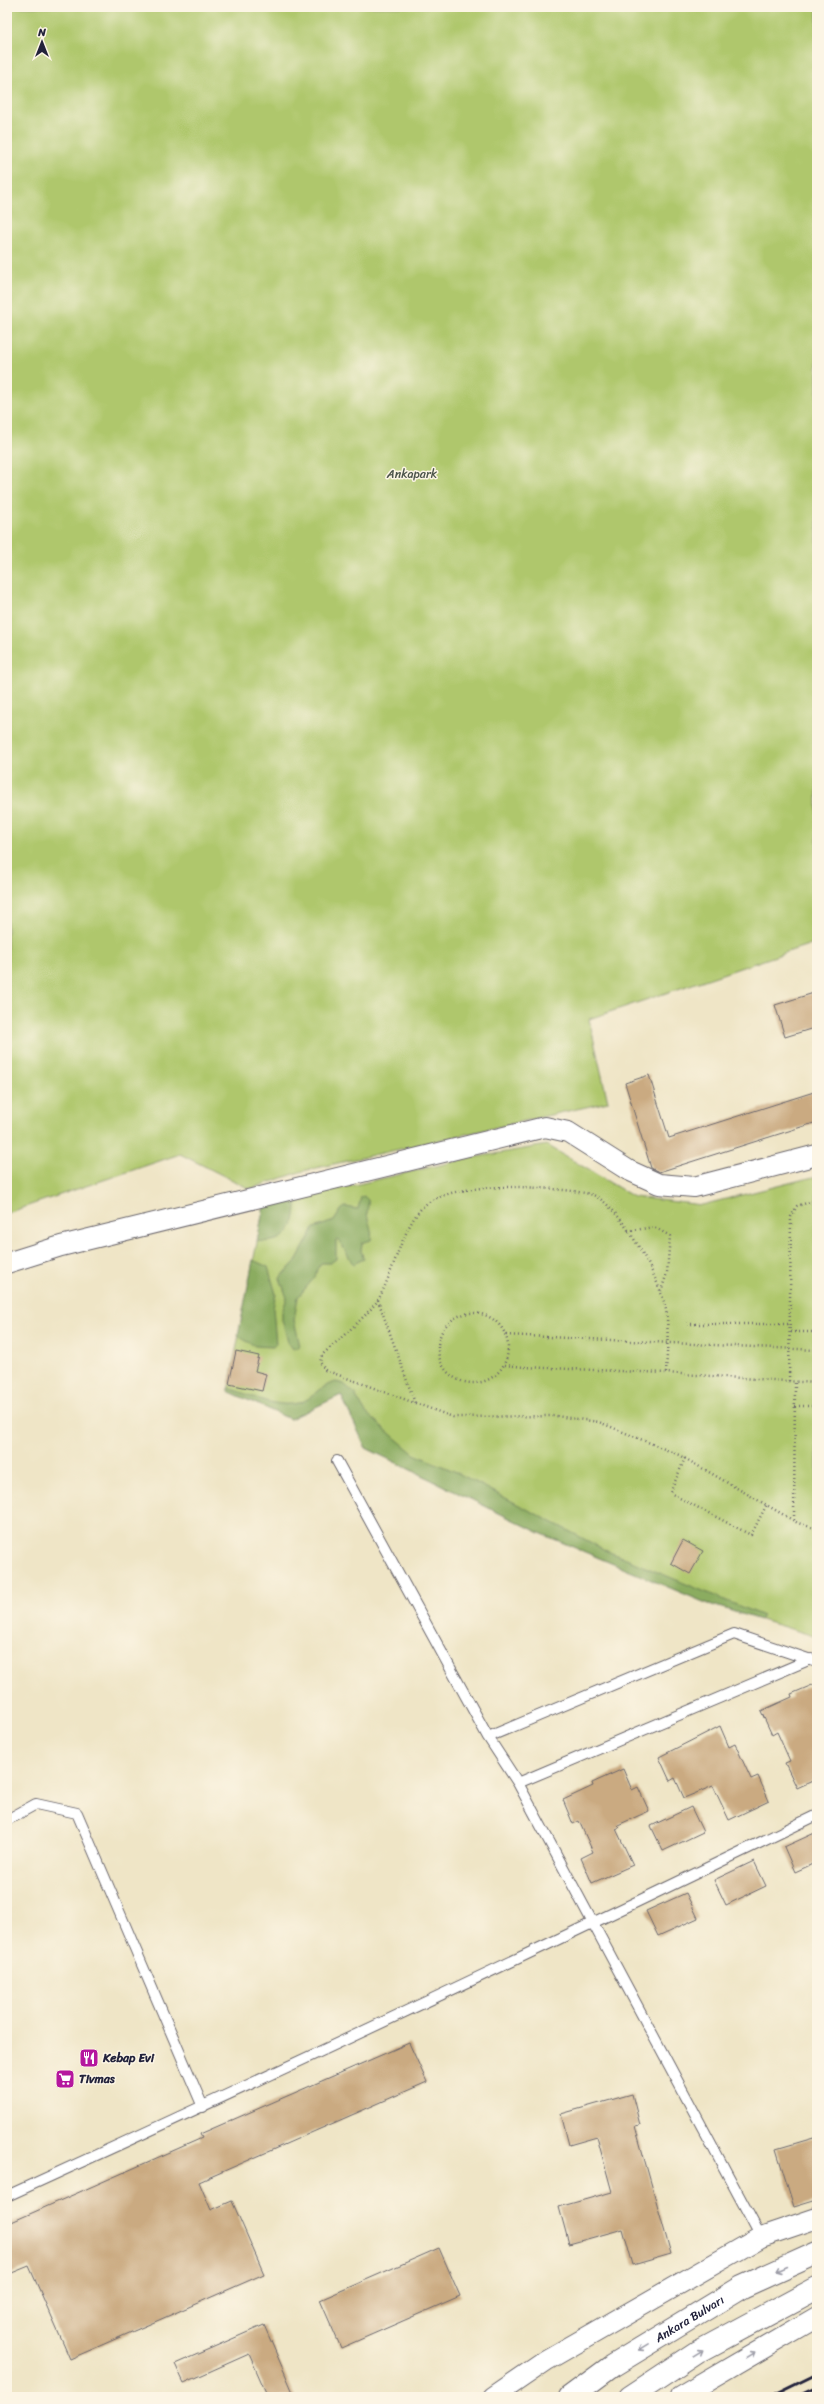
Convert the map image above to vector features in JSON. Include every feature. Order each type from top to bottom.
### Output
[{"type":"main road","name":"Ankara Bulvarı","points":[[570,2397],[612,2366],[742,2287],[817,2253]]},
{"type":"main road","points":[[630,2397],[698,2352],[817,2288]]},
{"type":"street","points":[[7,1263],[61,1246],[545,1127],[568,1132],[628,1170],[659,1184],[694,1187],[817,1155]]},
{"type":"street","points":[[492,2397],[547,2360],[658,2298],[761,2237],[817,2218]]},
{"type":"street","points":[[680,2397],[817,2317]]},
{"type":"lane","points":[[337,1461],[488,1736],[518,1783],[761,2237]]},
{"type":"lane","points":[[488,1736],[734,1634],[814,1660]]},
{"type":"lane","points":[[518,1783],[814,1660]]},
{"type":"lane","points":[[7,1820],[36,1804],[77,1813],[203,2107]]},
{"type":"lane","points":[[7,2196],[203,2107],[594,1923],[817,1815]]},
{"type":"path","points":[[666,1373],[666,1309],[660,1291],[628,1231],[615,1212],[605,1202],[592,1195],[529,1187],[505,1187],[447,1194],[429,1202],[418,1214],[396,1254],[378,1300],[322,1355],[321,1367],[453,1418],[556,1416],[599,1422],[625,1431],[685,1458],[767,1504],[794,1521],[817,1529]]},
{"type":"path","points":[[789,1382],[791,1332],[791,1217],[797,1206],[817,1200]]},
{"type":"path","points":[[628,1231],[654,1228],[670,1236],[667,1273],[660,1291]]},
{"type":"path","points":[[378,1300],[415,1403]]},
{"type":"path","points":[[472,1312],[485,1314],[496,1320],[506,1335],[508,1353],[504,1364],[497,1374],[486,1381],[474,1383],[462,1382],[451,1376],[443,1366],[438,1355],[438,1343],[442,1331],[450,1321],[460,1315],[472,1312]]},
{"type":"path","points":[[687,1324],[791,1324]]},
{"type":"path","points":[[791,1332],[817,1332]]},
{"type":"path","points":[[506,1335],[817,1350]]},
{"type":"path","points":[[504,1364],[524,1367],[666,1373],[817,1383]]},
{"type":"path","points":[[794,1521],[795,1382]]},
{"type":"path","points":[[795,1406],[817,1406]]},
{"type":"path","points":[[685,1458],[671,1491],[672,1494],[751,1535],[767,1504]]},
{"type":"green space","name":"Ankapark","points":[[7,7],[817,7],[817,942],[589,1019],[608,1102],[303,1171],[250,1189],[180,1154],[7,1213]]},
{"type":"green space","points":[[547,1145],[634,1197],[702,1205],[817,1176],[817,1637],[706,1603],[540,1533],[366,1448],[341,1395],[290,1419],[228,1391],[264,1206],[470,1158]]},
{"type":"green space","points":[[364,1196],[368,1200],[367,1213],[371,1230],[371,1240],[362,1243],[361,1251],[364,1259],[353,1264],[339,1240],[336,1240],[336,1259],[330,1263],[321,1263],[317,1269],[315,1277],[298,1297],[294,1320],[300,1346],[293,1349],[288,1342],[282,1320],[282,1312],[287,1298],[280,1278],[296,1261],[314,1228],[334,1221],[341,1210],[345,1207],[358,1209],[361,1197]]},
{"type":"green space","points":[[296,1199],[295,1218],[288,1232],[283,1237],[276,1240],[257,1241],[264,1206]]},
{"type":"green space","points":[[253,1260],[268,1267],[276,1294],[273,1308],[276,1344],[273,1347],[255,1346],[238,1336]]},
{"type":"green space","points":[[336,1382],[344,1384],[354,1393],[366,1413],[414,1454],[454,1471],[607,1551],[763,1616],[760,1620],[706,1603],[540,1533],[366,1448],[341,1395],[290,1419],[228,1391],[228,1388],[266,1401],[295,1404],[308,1399],[327,1385]]},
{"type":"building","points":[[817,992],[817,1027],[785,1037],[775,1005]]},
{"type":"building","points":[[649,1075],[669,1138],[817,1091],[817,1122],[659,1172],[651,1168],[625,1083]]},
{"type":"building","points":[[236,1351],[259,1356],[255,1371],[266,1374],[262,1391],[229,1384]]},
{"type":"building","points":[[683,1540],[703,1551],[690,1574],[671,1563]]},
{"type":"building","points":[[817,1683],[817,1779],[797,1788],[785,1763],[790,1761],[777,1732],[772,1735],[761,1711],[792,1697],[791,1694]]},
{"type":"building","points":[[720,1726],[729,1747],[735,1744],[751,1779],[758,1776],[769,1801],[729,1820],[713,1786],[684,1798],[675,1778],[670,1781],[659,1757]]},
{"type":"building","points":[[623,1769],[632,1790],[638,1787],[649,1811],[618,1825],[620,1827],[616,1829],[633,1865],[592,1883],[581,1858],[593,1852],[579,1821],[573,1824],[563,1800],[593,1786],[592,1783]]},
{"type":"building","points":[[691,1807],[703,1832],[663,1851],[651,1826]]},
{"type":"building","points":[[817,1832],[817,1862],[795,1872],[784,1847]]},
{"type":"building","points":[[754,1861],[766,1886],[726,1905],[714,1880]]},
{"type":"building","points":[[686,1893],[698,1918],[658,1936],[646,1911]]},
{"type":"building","points":[[409,2043],[427,2082],[199,2182],[211,2210],[232,2201],[264,2274],[70,2359],[29,2266],[7,2275],[7,2224],[202,2138],[200,2134]]},
{"type":"building","points":[[632,2094],[640,2125],[635,2126],[671,2254],[633,2265],[623,2229],[569,2244],[559,2207],[612,2192],[597,2137],[569,2145],[561,2114]]},
{"type":"building","points":[[817,2137],[817,2200],[794,2207],[776,2149]]},
{"type":"building","points":[[439,2248],[460,2296],[341,2348],[320,2300]]},
{"type":"building","points":[[264,2325],[295,2397],[268,2397],[249,2354],[184,2383],[175,2364]]},
{"type":"railway","points":[[770,2397],[817,2374]]},
{"type":"railway","points":[[796,2397],[817,2387]]},
{"type":"place","name":"Kebap Evi","points":[[89,2058]]},
{"type":"place","name":"Tivmas","points":[[65,2079]]}]
